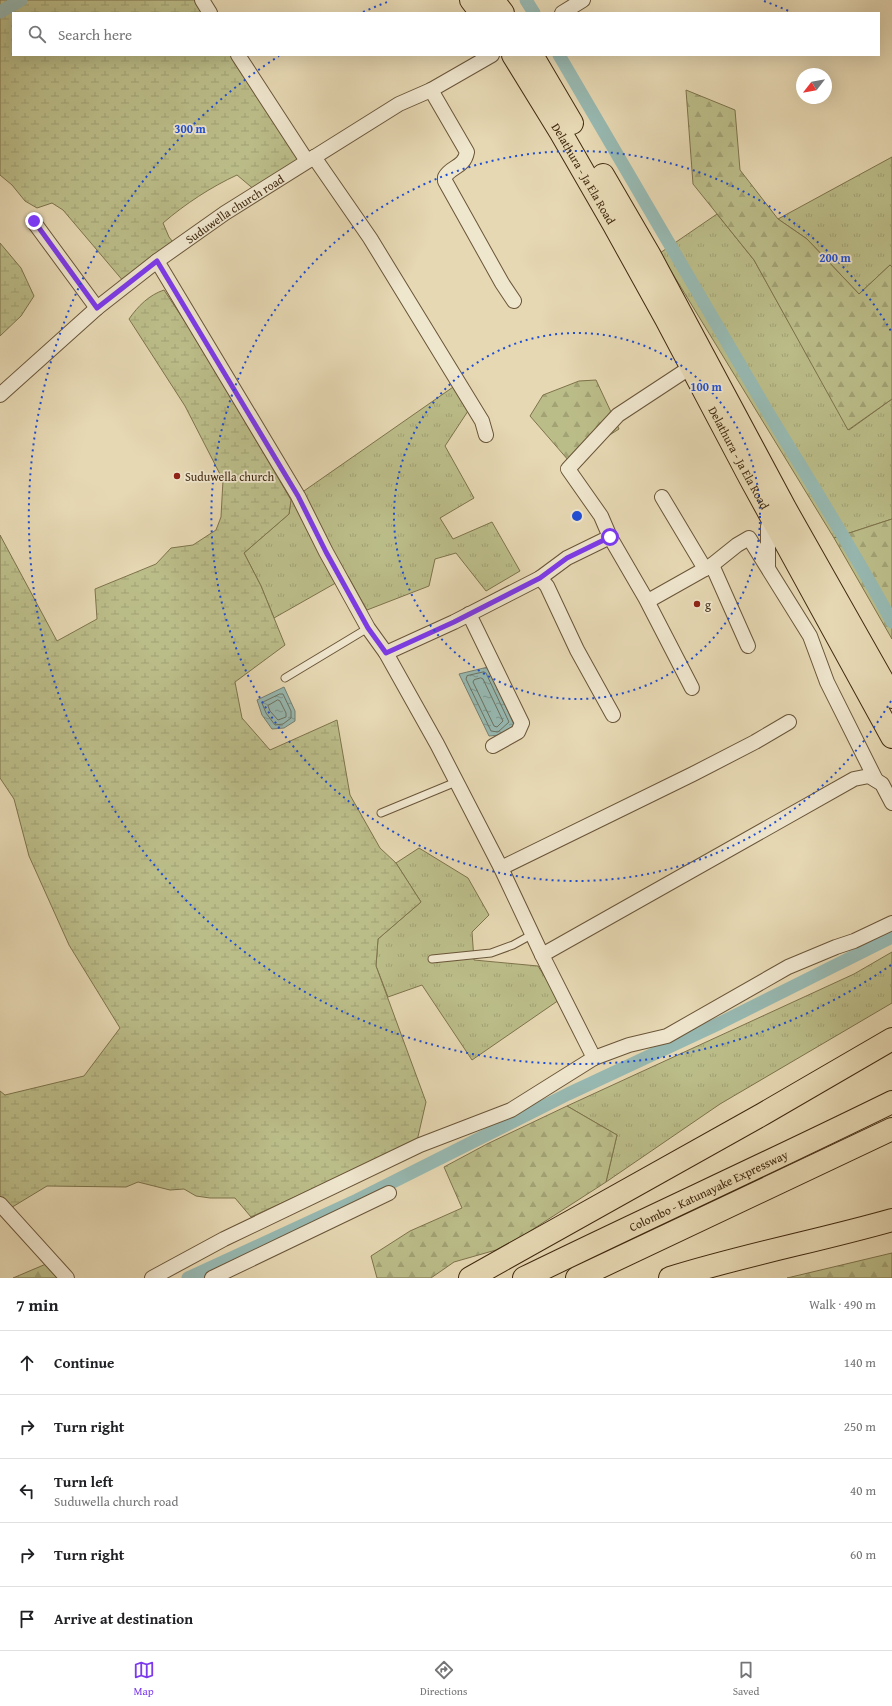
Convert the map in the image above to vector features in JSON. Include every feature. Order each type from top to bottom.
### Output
[{"type":"main road","points":[[471,0],[480,12]]},
{"type":"main road","points":[[493,0],[502,12]]},
{"type":"main road","name":"Delathura - Ja Ela Road","points":[[514,56],[569,146],[691,367],[771,524],[892,737]]},
{"type":"main road","name":"Delathura - Ja Ela Road","points":[[533,56],[649,254],[785,508],[892,697]]},
{"type":"main road","points":[[470,1278],[756,1118],[892,1039]]},
{"type":"main road","name":"Colombo - Katunayake Expressway","points":[[524,1278],[665,1210],[778,1158],[892,1102]]},
{"type":"main road","name":"Colombo - Katunayake Expressway","points":[[577,1278],[892,1129]]},
{"type":"main road","points":[[670,1278],[698,1269],[892,1220]]},
{"type":"street","points":[[202,0],[209,12]]},
{"type":"street","points":[[564,12],[583,0]]},
{"type":"street","points":[[239,56],[310,159],[370,238],[482,421],[486,435]]},
{"type":"street","name":"Suduwella church road","points":[[0,395],[97,308],[157,261],[225,214],[398,104],[431,90],[490,56]]},
{"type":"street","points":[[431,90],[468,152],[466,159],[446,174],[446,181],[502,283],[514,300]]},
{"type":"street","points":[[34,221],[97,308]]},
{"type":"street","points":[[157,261],[298,496],[326,552],[368,628],[386,653],[456,782],[594,1058]]},
{"type":"street","points":[[691,367],[618,415],[568,469],[601,516],[610,537],[648,601],[692,688]]},
{"type":"street","points":[[662,497],[708,567],[748,646]]},
{"type":"street","points":[[648,601],[708,567],[737,545],[771,524]]},
{"type":"street","points":[[768,566],[771,524]]},
{"type":"street","points":[[386,653],[469,614],[540,578],[567,558],[610,537]]},
{"type":"street","points":[[749,538],[768,566],[810,636],[827,682],[876,780]]},
{"type":"street","points":[[540,578],[547,586],[577,650],[613,715]]},
{"type":"street","points":[[469,614],[522,723],[518,732],[492,746]]},
{"type":"street","points":[[500,868],[693,774],[755,742],[789,722]]},
{"type":"street","points":[[542,955],[854,779],[869,776],[876,780],[882,784],[892,802]]},
{"type":"street","points":[[152,1278],[224,1239],[322,1194],[420,1146],[511,1110],[594,1058],[629,1045],[667,1036],[788,967],[854,941],[892,923]]},
{"type":"street","points":[[212,1278],[234,1274],[389,1193]]},
{"type":"street","points":[[0,1204],[67,1278]]},
{"type":"lane","points":[[285,678],[368,628]]},
{"type":"lane","points":[[381,812],[456,782]]},
{"type":"lane","points":[[432,959],[491,953],[513,945],[533,934]]},
{"type":"green space","points":[[0,0],[197,0],[205,12],[12,12],[12,56],[234,56],[300,162],[256,191],[237,175],[208,190],[180,209],[163,223],[169,237],[179,250],[130,289],[63,210],[52,203],[37,208],[25,201],[12,185],[0,175]]},
{"type":"green space","points":[[686,90],[735,110],[740,170],[778,219],[807,239],[859,294],[890,265],[892,267],[892,399],[848,430],[754,260],[693,184]]},
{"type":"green space","points":[[892,157],[892,267],[890,265],[859,294],[807,239],[778,219]]},
{"type":"green space","points":[[717,214],[754,260],[849,430],[892,399],[892,519],[834,538],[660,253]]},
{"type":"green space","points":[[0,243],[21,268],[34,296],[21,316],[0,336]]},
{"type":"green space","points":[[164,290],[201,346],[291,500],[289,514],[244,553],[261,586],[285,645],[235,682],[242,718],[270,750],[337,720],[350,795],[380,848],[396,863],[421,902],[378,939],[376,966],[426,1102],[417,1141],[251,1217],[235,1198],[210,1198],[196,1196],[184,1189],[170,1190],[138,1182],[126,1187],[47,1186],[9,1209],[0,1198],[0,1091],[5,1095],[84,1076],[120,1028],[69,945],[29,856],[14,799],[0,778],[0,535],[57,641],[97,619],[95,589],[156,564],[171,548],[193,545],[216,530],[221,517],[223,480],[185,406],[129,319],[144,302],[153,295]]},
{"type":"green space","points":[[596,380],[619,429],[569,461],[530,416],[543,395],[579,381]]},
{"type":"green space","points":[[456,385],[468,411],[445,446],[474,498],[440,518],[453,539],[492,522],[520,571],[486,591],[456,553],[435,559],[429,586],[367,610],[348,576],[274,618],[261,586],[244,553],[289,514],[291,500]]},
{"type":"green space","points":[[892,519],[892,639],[834,538]]},
{"type":"green space","points":[[419,848],[468,878],[489,915],[472,932],[474,960],[538,966],[559,1000],[472,1060],[422,985],[388,997],[376,966],[378,939],[421,902],[396,863]]},
{"type":"green space","points":[[892,952],[892,1003],[720,1104],[606,1182],[617,1135],[567,1106],[854,974]]},
{"type":"green space","points":[[567,1106],[617,1135],[606,1182],[527,1233],[496,1250],[454,1262],[431,1278],[377,1278],[371,1256],[410,1231],[462,1208],[444,1167],[487,1144]]},
{"type":"green space","points":[[892,1253],[892,1278],[787,1278]]},
{"type":"green space","points":[[46,1264],[58,1278],[13,1278]]},
{"type":"water","points":[[488,667],[514,725],[500,735],[489,736],[459,674]]},
{"type":"water","points":[[284,687],[295,711],[295,721],[284,728],[272,729],[262,715],[257,700]]},
{"type":"waterway","points":[[0,12],[21,0]]},
{"type":"waterway","points":[[526,0],[533,12]]},
{"type":"waterway","points":[[560,56],[766,409],[846,541],[892,622]]},
{"type":"waterway","points":[[188,1278],[353,1202],[568,1094],[720,1023],[892,937]]},
{"type":"place","name":"Suduwella church","points":[[177,476]]},
{"type":"place","name":"g","points":[[697,604]]},
{"type":"route","points":[[34,221],[97,308],[157,261],[298,496],[326,552],[368,628],[386,653],[454,622],[511,591],[540,578],[567,558],[610,537]]}]
